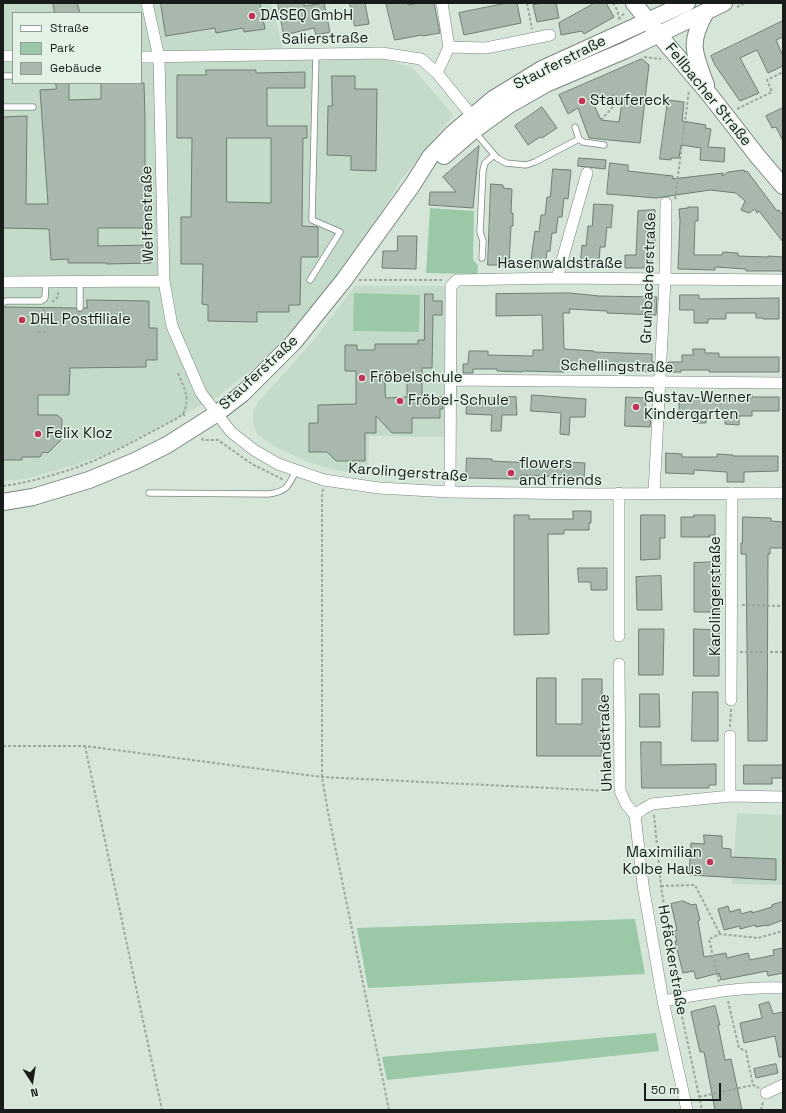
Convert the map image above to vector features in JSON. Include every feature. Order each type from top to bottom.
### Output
[{"type":"main road","name":"Fellbacher Straße","points":[[634,3],[783,186]]},
{"type":"main road","name":"Stauferstraße","points":[[3,502],[33,497],[90,480],[136,461],[161,448],[216,414],[242,394],[294,342],[344,280],[413,184],[475,124],[493,99],[542,69],[687,3]]},
{"type":"main road","name":"Stauferstraße","points":[[475,124],[546,84],[659,35],[724,3]]},
{"type":"main road","points":[[706,12],[695,33],[694,49],[709,94]]},
{"type":"street","name":"Welfenstraße","points":[[147,3],[159,58],[164,281],[172,326],[201,393],[216,414]]},
{"type":"street","points":[[437,73],[449,46],[442,3]]},
{"type":"street","points":[[449,46],[486,48],[550,35]]},
{"type":"street","name":"Salierstraße","points":[[142,57],[159,58],[382,53],[421,59],[437,73],[475,124]]},
{"type":"street","points":[[557,278],[587,174]]},
{"type":"street","name":"Grunbacherstraße","points":[[654,492],[665,280],[666,203]]},
{"type":"street","name":"Hasenwaldstraße","points":[[456,280],[557,278],[783,280]]},
{"type":"street","points":[[450,492],[451,286],[456,280]]},
{"type":"street","points":[[3,282],[164,281]]},
{"type":"street","name":"Schellingstraße","points":[[451,380],[783,382]]},
{"type":"street","name":"Karolingerstraße","points":[[216,414],[231,432],[254,450],[278,464],[324,480],[379,488],[450,492],[783,493]]},
{"type":"street","points":[[619,493],[619,636]]},
{"type":"street","name":"Karolingerstraße","points":[[731,700],[732,493]]},
{"type":"street","name":"Uhlandstraße","points":[[619,664],[620,791],[626,804],[635,815]]},
{"type":"street","points":[[730,736],[730,796]]},
{"type":"street","points":[[635,815],[652,804],[730,796],[783,797]]},
{"type":"street","name":"Hofäckerstraße","points":[[635,815],[644,885],[663,1001],[687,1110]]},
{"type":"street","points":[[663,1001],[723,991],[765,987],[783,988]]},
{"type":"street","points":[[766,1093],[783,1085]]},
{"type":"lane","points":[[310,280],[340,232],[312,220],[316,54]]},
{"type":"lane","points":[[3,106],[33,107]]},
{"type":"lane","points":[[475,124],[494,155],[506,163],[526,165],[535,162],[579,139]]},
{"type":"lane","points":[[575,127],[579,139],[583,142],[604,145]]},
{"type":"lane","points":[[482,258],[483,241],[480,232],[483,170],[485,163],[494,155]]},
{"type":"lane","points":[[3,303],[6,301],[41,301],[46,298],[46,282]]},
{"type":"lane","points":[[80,282],[80,308]]},
{"type":"lane","points":[[149,493],[279,493],[290,483],[296,471]]},
{"type":"path","points":[[613,3],[619,18]]},
{"type":"path","points":[[725,114],[772,92],[767,80],[783,72]]},
{"type":"path","name":"Grunbacherstraße","points":[[666,203],[675,200],[691,73]]},
{"type":"path","points":[[601,120],[619,100]]},
{"type":"path","points":[[344,280],[456,280]]},
{"type":"path","points":[[38,332],[48,332]]},
{"type":"path","points":[[3,486],[26,482],[70,470],[108,454],[176,419],[183,414],[188,402],[178,373]]},
{"type":"path","points":[[183,414],[203,440],[218,440],[258,467],[290,483]]},
{"type":"path","points":[[324,480],[322,497],[322,777],[389,1110]]},
{"type":"path","points":[[731,605],[783,606]]},
{"type":"path","points":[[731,652],[783,652]]},
{"type":"path","points":[[730,736],[731,700]]},
{"type":"path","points":[[3,746],[85,746],[322,777],[620,791]]},
{"type":"path","points":[[85,746],[162,1110]]},
{"type":"path","points":[[652,804],[661,886],[679,999],[702,1110]]},
{"type":"path","points":[[661,886],[694,885],[720,934]]},
{"type":"path","points":[[753,1085],[746,1051],[739,1048],[709,939],[720,934],[758,938],[783,931]]},
{"type":"path","points":[[699,1097],[753,1085],[766,1093]]},
{"type":"shaded area","points":[[3,3],[272,3],[285,58],[382,58],[413,68],[453,115],[401,180],[337,284],[290,339],[217,397],[111,452],[72,466],[20,480],[3,481]]},
{"type":"shaded area","name":"Fröbelschule","points":[[355,286],[445,286],[444,437],[369,436],[368,476],[331,469],[305,461],[272,445],[257,434],[253,423],[253,412],[258,402],[314,340]]},
{"type":"shaded area","points":[[737,813],[783,815],[783,885],[732,884]]},
{"type":"green space","points":[[430,208],[474,211],[473,259],[478,266],[477,274],[426,273]]},
{"type":"green space","points":[[354,293],[420,295],[419,332],[353,331]]},
{"type":"green space","points":[[635,919],[645,974],[368,988],[357,928]]},
{"type":"green space","points":[[656,1033],[659,1051],[387,1080],[382,1057]]},
{"type":"building","points":[[53,3],[77,3],[80,12],[55,12]]},
{"type":"building","points":[[161,3],[260,3],[265,29],[244,32],[243,28],[216,33],[215,28],[166,36]]},
{"type":"building","points":[[278,3],[304,3],[304,6],[324,3],[330,32],[316,35],[314,28],[284,35]]},
{"type":"building","points":[[350,3],[365,3],[369,24],[355,26]]},
{"type":"building","points":[[386,3],[407,3],[408,5],[434,3],[440,33],[395,40]]},
{"type":"building","points":[[507,3],[517,3],[521,23],[464,35],[459,13]]},
{"type":"building","points":[[556,3],[559,18],[537,22],[533,5]]},
{"type":"building","points":[[595,3],[606,3],[614,17],[584,34],[582,31],[561,35],[559,23]]},
{"type":"building","points":[[783,21],[783,37],[776,40],[783,56],[783,66],[768,73],[757,50],[740,58],[759,93],[740,101],[715,65],[711,56]]},
{"type":"building","name":"Staufereck","points":[[642,59],[649,65],[640,143],[589,138],[578,108],[568,114],[559,95]],"holes":[[[613,95],[622,103],[619,122],[601,120],[594,105]]]},
{"type":"building","points":[[206,70],[256,70],[256,73],[305,72],[305,88],[267,88],[267,126],[307,126],[307,138],[303,138],[302,226],[318,227],[318,257],[301,257],[300,305],[289,305],[289,312],[257,312],[257,322],[208,321],[208,305],[202,304],[203,264],[181,264],[181,217],[191,217],[192,138],[177,138],[177,75],[206,75]],"holes":[[[227,138],[271,138],[271,203],[227,202]]]},
{"type":"building","points":[[332,76],[355,76],[355,89],[377,89],[376,171],[351,170],[351,156],[327,155],[328,106],[332,106]]},
{"type":"building","points":[[144,83],[145,169],[149,169],[150,228],[98,228],[98,246],[150,245],[151,263],[68,263],[68,259],[51,260],[49,229],[3,228],[3,117],[27,116],[26,204],[48,204],[40,90],[56,89],[56,84],[69,84],[69,100],[101,99],[101,84]]},
{"type":"building","points":[[668,100],[684,102],[682,121],[706,125],[705,128],[711,129],[708,147],[725,148],[724,162],[700,160],[701,148],[681,145],[679,158],[671,158],[671,160],[660,159]]},
{"type":"building","points":[[542,107],[557,128],[528,145],[515,126]]},
{"type":"building","points":[[783,108],[783,141],[776,127],[772,128],[766,116]]},
{"type":"building","points":[[479,146],[473,208],[429,205],[430,192],[456,192],[443,177]]},
{"type":"building","points":[[579,158],[606,160],[605,169],[578,166]]},
{"type":"building","points":[[610,163],[628,165],[628,171],[673,176],[673,179],[723,173],[722,176],[728,172],[747,171],[777,211],[779,210],[783,215],[783,242],[759,211],[757,213],[755,209],[749,213],[741,210],[745,201],[736,193],[710,190],[656,198],[607,194]]},
{"type":"building","points":[[553,169],[571,170],[568,199],[564,198],[562,217],[558,217],[556,233],[552,233],[550,251],[547,251],[545,269],[530,267],[535,231],[539,232],[541,215],[545,215],[547,197],[550,197]]},
{"type":"building","points":[[491,184],[503,185],[503,188],[512,189],[511,213],[513,213],[513,226],[511,226],[509,265],[488,265]]},
{"type":"building","points":[[594,204],[613,205],[611,228],[607,227],[605,247],[600,247],[599,267],[580,266],[582,245],[586,246],[588,226],[592,226]]},
{"type":"building","points":[[698,207],[698,221],[695,221],[694,255],[722,255],[723,252],[738,253],[738,256],[783,257],[783,271],[746,271],[746,269],[715,267],[715,270],[678,269],[679,209]]},
{"type":"building","points":[[655,210],[655,247],[652,247],[652,268],[625,268],[625,255],[636,255],[638,211]]},
{"type":"building","points":[[398,236],[417,236],[416,269],[382,268],[383,251],[397,251]]},
{"type":"building","points":[[570,293],[599,296],[657,297],[656,315],[607,313],[607,311],[569,309],[570,313],[563,313],[564,349],[594,352],[652,354],[652,362],[654,362],[653,372],[564,367],[564,372],[522,372],[497,371],[497,369],[473,369],[473,373],[463,373],[463,364],[468,364],[469,351],[488,351],[488,355],[533,356],[533,350],[543,350],[542,315],[496,316],[496,294]]},
{"type":"building","name":"Fröbel-Schule","points":[[425,294],[433,294],[433,301],[442,301],[442,315],[433,315],[432,368],[422,368],[422,397],[443,397],[443,409],[440,409],[440,418],[412,418],[412,433],[392,433],[376,416],[376,433],[365,433],[365,461],[336,461],[327,452],[309,452],[309,423],[318,423],[318,405],[356,404],[356,371],[345,371],[345,345],[357,345],[357,350],[375,350],[375,344],[418,344],[418,340],[424,340]],"holes":[[[385,379],[407,379],[407,397],[386,398]]]},
{"type":"building","points":[[680,295],[699,295],[699,299],[779,298],[779,319],[756,318],[756,313],[726,313],[726,319],[708,319],[708,323],[694,323],[694,310],[680,310]]},
{"type":"building","points":[[87,300],[149,301],[149,328],[157,328],[157,360],[146,360],[146,367],[70,368],[69,395],[38,395],[38,415],[57,415],[62,419],[61,440],[48,453],[43,452],[40,457],[22,457],[22,460],[3,460],[3,307],[76,308],[80,312],[84,308],[87,308]]},
{"type":"building","points":[[693,349],[705,349],[705,353],[719,353],[719,357],[779,357],[779,372],[709,372],[709,370],[681,370],[681,372],[667,372],[668,362],[682,362],[682,355],[693,355]]},
{"type":"building","points":[[744,394],[752,394],[752,397],[779,397],[779,411],[752,411],[752,416],[739,416],[739,425],[725,424],[725,411],[706,411],[706,423],[695,423],[695,411],[679,411],[679,398],[725,396],[744,397]]},
{"type":"building","points":[[532,395],[586,399],[585,417],[570,417],[569,435],[560,434],[561,413],[531,411]]},
{"type":"building","points":[[516,397],[517,415],[502,415],[501,431],[491,431],[492,415],[466,414],[467,398]]},
{"type":"building","name":"Gustav-Werner Kindergarten","points":[[626,397],[646,398],[645,416],[651,416],[650,427],[625,426]]},
{"type":"building","points":[[666,453],[682,454],[682,457],[717,457],[717,454],[733,456],[778,456],[778,471],[744,472],[744,482],[727,482],[727,472],[694,470],[694,474],[666,473]]},
{"type":"building","points":[[467,458],[530,463],[531,460],[585,463],[584,478],[521,475],[521,479],[466,478]]},
{"type":"building","points":[[573,511],[591,511],[591,523],[589,523],[589,530],[564,530],[564,534],[548,534],[549,634],[514,635],[514,515],[529,515],[529,519],[573,519]]},
{"type":"building","points":[[641,515],[665,515],[665,538],[660,538],[660,559],[641,560]]},
{"type":"building","points":[[694,515],[715,515],[715,535],[709,535],[710,537],[681,537],[681,517],[694,517]]},
{"type":"building","points":[[743,517],[771,518],[771,521],[783,522],[783,548],[770,548],[770,554],[768,554],[767,741],[748,741],[746,554],[741,554]]},
{"type":"building","points":[[720,562],[720,612],[694,612],[694,563]]},
{"type":"building","points":[[578,568],[607,568],[607,590],[591,590],[591,582],[579,582]]},
{"type":"building","points":[[661,576],[662,610],[637,610],[636,577]]},
{"type":"building","points":[[639,629],[664,629],[663,675],[639,675]]},
{"type":"building","points":[[694,629],[719,630],[719,676],[694,676]]},
{"type":"building","points":[[537,678],[556,678],[556,724],[582,724],[582,679],[602,679],[602,756],[537,756]]},
{"type":"building","points":[[693,692],[718,692],[718,741],[692,741]]},
{"type":"building","points":[[640,694],[659,694],[660,727],[640,727]]},
{"type":"building","points":[[641,742],[661,742],[661,765],[716,764],[716,785],[709,785],[709,788],[642,788]]},
{"type":"building","points":[[744,765],[783,765],[783,778],[772,778],[772,784],[744,784]]},
{"type":"building","points":[[704,835],[722,836],[722,848],[731,849],[731,857],[776,859],[776,880],[689,875],[691,843],[704,844]]},
{"type":"building","points":[[683,901],[692,905],[696,904],[700,920],[698,921],[704,957],[726,953],[727,958],[748,953],[750,960],[774,955],[773,950],[783,948],[783,973],[768,976],[767,971],[721,980],[719,973],[696,979],[694,971],[683,973],[675,941],[677,941],[674,931],[677,930],[671,904]]},
{"type":"building","points":[[783,902],[783,920],[767,926],[756,927],[755,925],[740,929],[740,926],[724,930],[718,909],[728,906],[730,912],[740,909],[741,914],[752,911],[752,913]]},
{"type":"building","points":[[769,1002],[773,1014],[783,1012],[783,1057],[779,1057],[775,1036],[744,1043],[740,1023],[762,1018],[759,1005]]},
{"type":"building","points":[[715,1006],[720,1025],[718,1025],[725,1060],[731,1059],[742,1110],[715,1110],[704,1052],[700,1052],[691,1012]]},
{"type":"building","points":[[776,1064],[778,1073],[756,1078],[754,1069]]},
{"type":"place","name":"DASEQ GmbH","points":[[252,16]]},
{"type":"place","name":"Staufereck","points":[[582,101]]},
{"type":"place","name":"DHL Postfiliale","points":[[22,320]]},
{"type":"place","name":"Fröbelschule","points":[[362,378]]},
{"type":"place","name":"Fröbel-Schule","points":[[400,401]]},
{"type":"place","name":"Gustav-Werner Kindergarten","points":[[636,407]]},
{"type":"place","name":"Felix Kloz","points":[[38,434]]},
{"type":"place","name":"flowers and friends","points":[[511,473]]},
{"type":"place","name":"Maximilian Kolbe Haus","points":[[710,862]]}]
